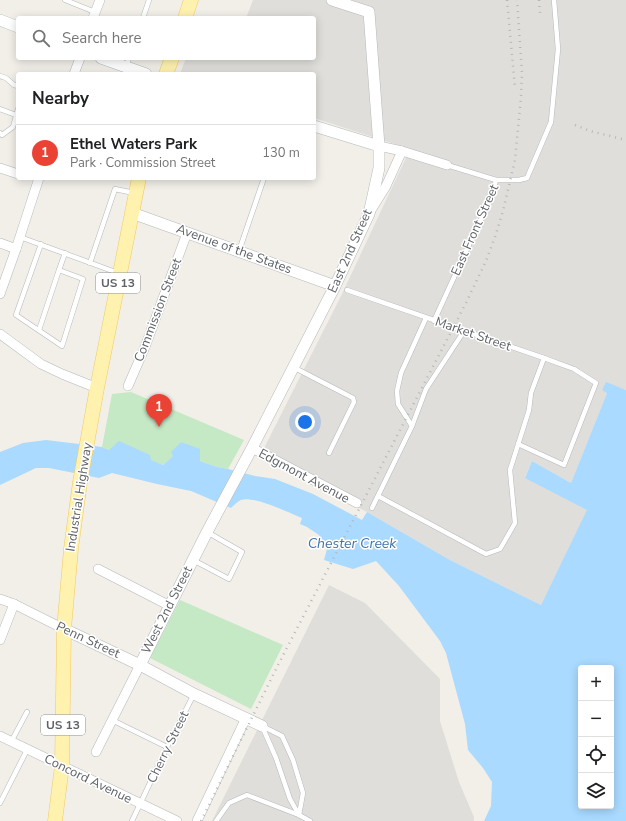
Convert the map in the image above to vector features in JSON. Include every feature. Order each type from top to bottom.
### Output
[{"type":"main road","points":[[186,16],[191,0]]},
{"type":"main road","points":[[167,72],[171,60]]},
{"type":"main road","name":"Industrial Highway","points":[[55,821],[62,766],[64,629],[71,549],[80,482],[97,388],[139,180]]},
{"type":"street","points":[[94,15],[100,0]]},
{"type":"street","name":"East 2nd Street","points":[[240,469],[336,286],[368,214],[378,168],[379,146],[369,12],[332,0]]},
{"type":"street","points":[[0,20],[16,26]]},
{"type":"street","points":[[75,72],[79,60]]},
{"type":"street","points":[[114,60],[127,62],[143,72]]},
{"type":"street","points":[[316,127],[379,146],[402,151],[447,166]]},
{"type":"street","points":[[368,214],[386,186],[402,151]]},
{"type":"street","points":[[0,168],[16,173]]},
{"type":"street","points":[[0,294],[4,272],[16,249],[36,180]]},
{"type":"street","name":"Avenue of the States","points":[[132,213],[336,286]]},
{"type":"street","name":"Commission Street","points":[[128,386],[145,347],[187,233]]},
{"type":"street","points":[[0,243],[16,249]]},
{"type":"street","points":[[1,336],[41,364],[97,388]]},
{"type":"street","name":"Edgmont Avenue","points":[[252,448],[357,503]]},
{"type":"street","name":"West 2nd Street","points":[[96,752],[240,469]]},
{"type":"street","points":[[98,569],[170,606]]},
{"type":"street","name":"Penn Street","points":[[0,599],[14,604],[140,665],[194,694],[262,726]]},
{"type":"street","points":[[0,640],[2,630],[14,604]]},
{"type":"street","points":[[197,821],[246,718]]},
{"type":"street","name":"Concord Avenue","points":[[0,736],[176,821]]},
{"type":"lane","points":[[66,0],[94,15]]},
{"type":"lane","points":[[143,16],[149,0]]},
{"type":"lane","name":"East Front Street","points":[[434,320],[491,199],[496,180],[519,180],[527,178],[551,122],[558,49],[554,0]]},
{"type":"lane","points":[[0,76],[6,78],[16,86]]},
{"type":"lane","points":[[0,109],[16,116],[13,127],[2,135],[0,133]]},
{"type":"lane","points":[[447,166],[496,180]]},
{"type":"lane","points":[[239,252],[263,180]]},
{"type":"lane","points":[[90,263],[114,189],[136,193]]},
{"type":"lane","points":[[20,237],[120,274]]},
{"type":"lane","points":[[41,244],[16,315],[62,346],[84,279],[59,270]]},
{"type":"lane","points":[[39,330],[65,253]]},
{"type":"lane","name":"Market Street","points":[[346,290],[574,369],[596,383],[564,465],[518,444]]},
{"type":"lane","points":[[412,426],[398,404],[397,391],[401,373],[426,318]]},
{"type":"lane","points":[[372,508],[412,426],[426,389],[464,331]]},
{"type":"lane","points":[[378,496],[486,554],[500,549],[514,523],[510,470],[529,410],[531,393],[544,358]]},
{"type":"lane","points":[[294,368],[353,398],[354,402],[329,453]]},
{"type":"lane","points":[[193,560],[229,579],[242,552],[207,532]]},
{"type":"lane","name":"Cherry Street","points":[[132,821],[194,694]]},
{"type":"lane","points":[[11,742],[27,712]]},
{"type":"lane","points":[[112,720],[167,747]]},
{"type":"lane","points":[[262,726],[276,758],[290,799],[299,815]]},
{"type":"lane","points":[[262,726],[282,736],[293,760],[303,793],[299,815]]},
{"type":"lane","points":[[0,803],[27,750]]},
{"type":"lane","points":[[216,821],[229,803],[247,795],[299,815],[310,821]]},
{"type":"shaded area","points":[[253,0],[626,0],[626,390],[606,383],[607,393],[571,483],[532,461],[525,477],[588,510],[541,605],[450,560],[367,512],[259,458],[342,294],[410,149],[316,119],[316,72],[181,72],[185,60],[316,60],[316,16],[247,16]]},
{"type":"shaded area","points":[[329,585],[365,603],[440,679],[440,721],[459,782],[474,817],[474,821],[212,821]]},
{"type":"green space","points":[[131,392],[244,440],[228,469],[200,461],[173,456],[163,465],[102,447],[112,394]]},
{"type":"green space","points":[[180,600],[283,645],[251,709],[150,658]]},
{"type":"water","name":"Chester Creek","points":[[606,382],[626,390],[626,821],[484,821],[491,806],[492,782],[468,750],[465,724],[446,653],[440,641],[399,586],[376,561],[353,569],[324,560],[327,549],[319,535],[300,524],[302,518],[271,505],[246,499],[237,502],[231,508],[191,491],[112,473],[99,478],[49,468],[36,468],[0,485],[0,452],[23,443],[46,440],[102,447],[109,450],[119,441],[150,455],[151,460],[163,465],[173,456],[171,452],[181,442],[200,449],[200,461],[217,467],[275,479],[313,494],[362,520],[367,512],[450,560],[541,605],[587,510],[525,478],[532,461],[571,483],[607,393],[602,390]]},
{"type":"railway","points":[[507,0],[515,88]]},
{"type":"railway","points":[[201,821],[277,667],[466,303],[486,261],[503,211],[515,160],[522,73],[517,0]]},
{"type":"railway","points":[[539,0],[540,13]]},
{"type":"railway","points":[[575,125],[590,131],[626,140]]},
{"type":"place","name":"Ethel Waters Park","points":[[159,427]]}]
